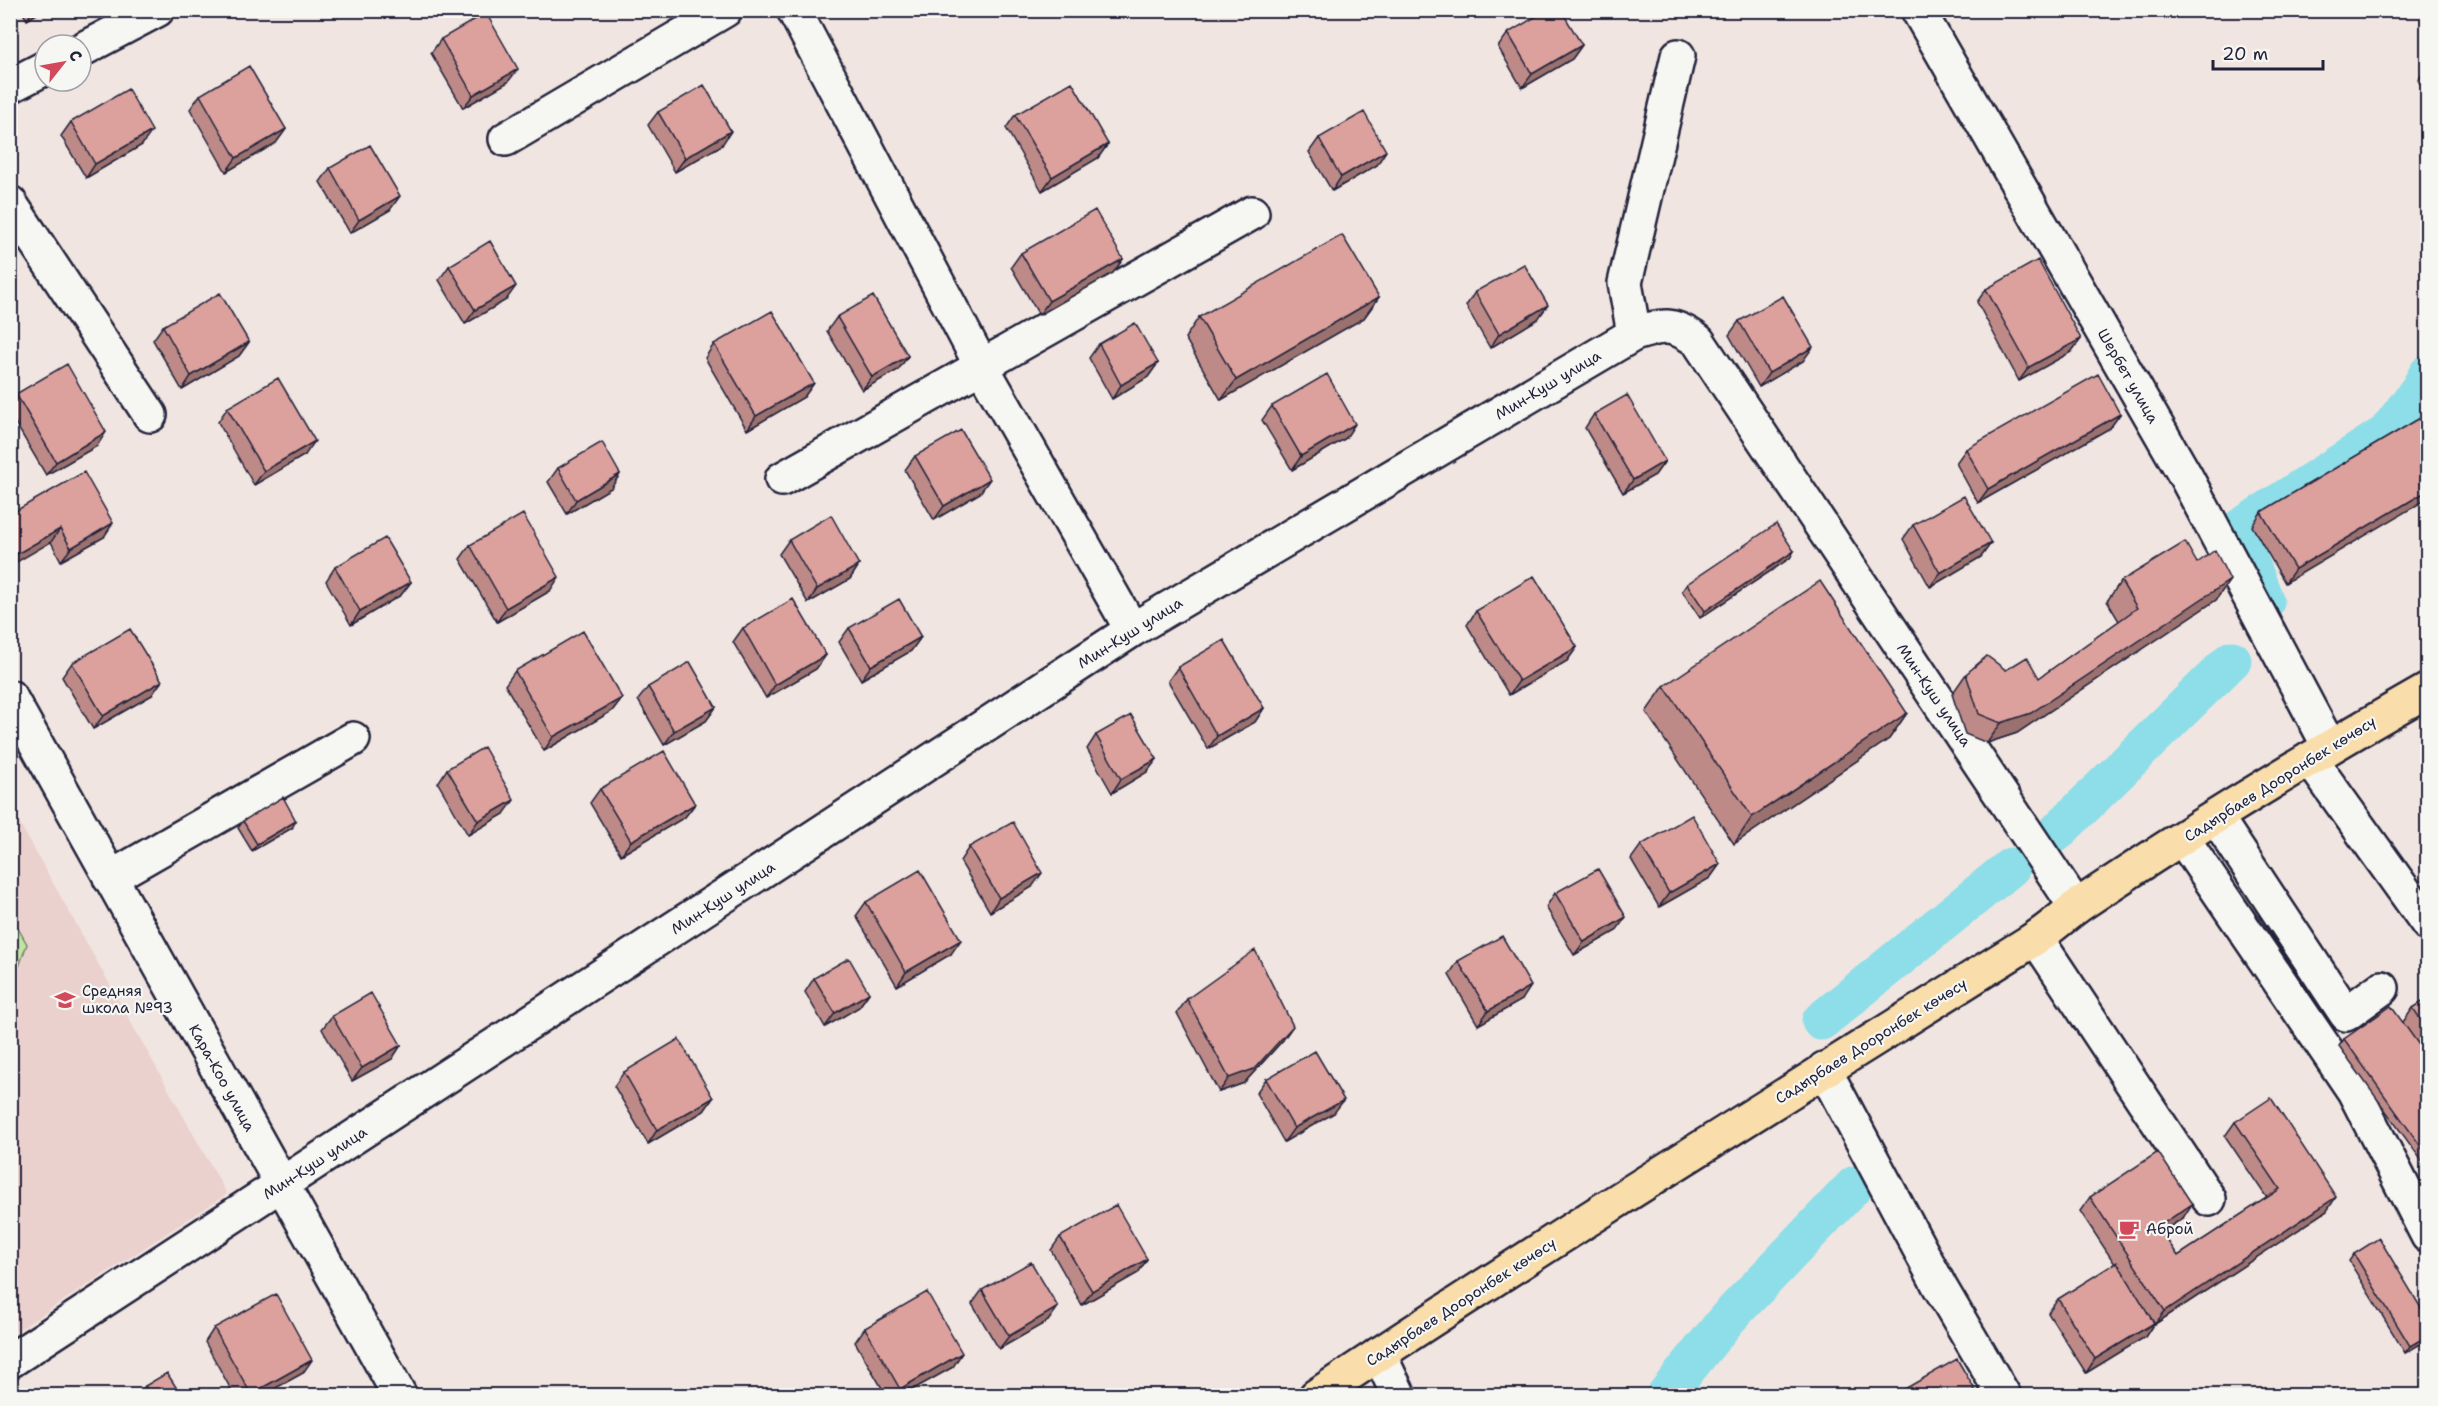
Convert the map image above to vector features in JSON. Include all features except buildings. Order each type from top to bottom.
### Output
[{"type":"main road","name":"Садырбаев Дооронбек көчөсү","points":[[1316,1395],[1824,1069],[2036,938],[2076,907],[2216,817],[2427,690]]},
{"type":"street","points":[[93,44],[157,10]]},
{"type":"street","points":[[506,139],[725,10]]},
{"type":"street","points":[[794,10],[982,367],[1132,630]]},
{"type":"street","name":"Шербет улица","points":[[1918,10],[2186,477],[2319,753],[2427,924]]},
{"type":"street","points":[[1634,334],[1625,283],[1678,56]]},
{"type":"street","points":[[10,86],[33,74]]},
{"type":"street","points":[[10,202],[150,415]]},
{"type":"street","points":[[782,479],[1252,213]]},
{"type":"street","name":"Мин-Куш улица","points":[[10,1361],[1132,630],[1634,334],[1659,326],[1681,329],[1698,341],[2076,907]]},
{"type":"street","name":"Кара-Коо улица","points":[[10,697],[400,1395]]},
{"type":"street","points":[[110,878],[353,739]]},
{"type":"street","points":[[2216,817],[2346,1014],[2382,988]]},
{"type":"street","points":[[2183,839],[2354,1091],[2427,1236]]},
{"type":"street","points":[[2036,938],[2209,1199]]},
{"type":"street","points":[[1824,1069],[1940,1287],[2004,1395]]},
{"type":"street","points":[[1379,1354],[1400,1395]]},
{"type":"shaded area","name":"Средняя школа №93","points":[[10,806],[227,1194],[11,1335],[10,1335]]},
{"type":"green space","points":[[11,916],[27,944],[11,989]]},
{"type":"waterway","points":[[2265,602],[2237,530],[2387,433],[2428,374]]},
{"type":"waterway","points":[[2056,833],[2232,660]]},
{"type":"waterway","points":[[1821,1021],[2011,867]]},
{"type":"waterway","points":[[1665,1396],[1727,1319],[1855,1185]]},
{"type":"place","name":"Средняя школа №93","points":[[65,1000]]},
{"type":"place","name":"Аброй","points":[[2129,1229]]}]
